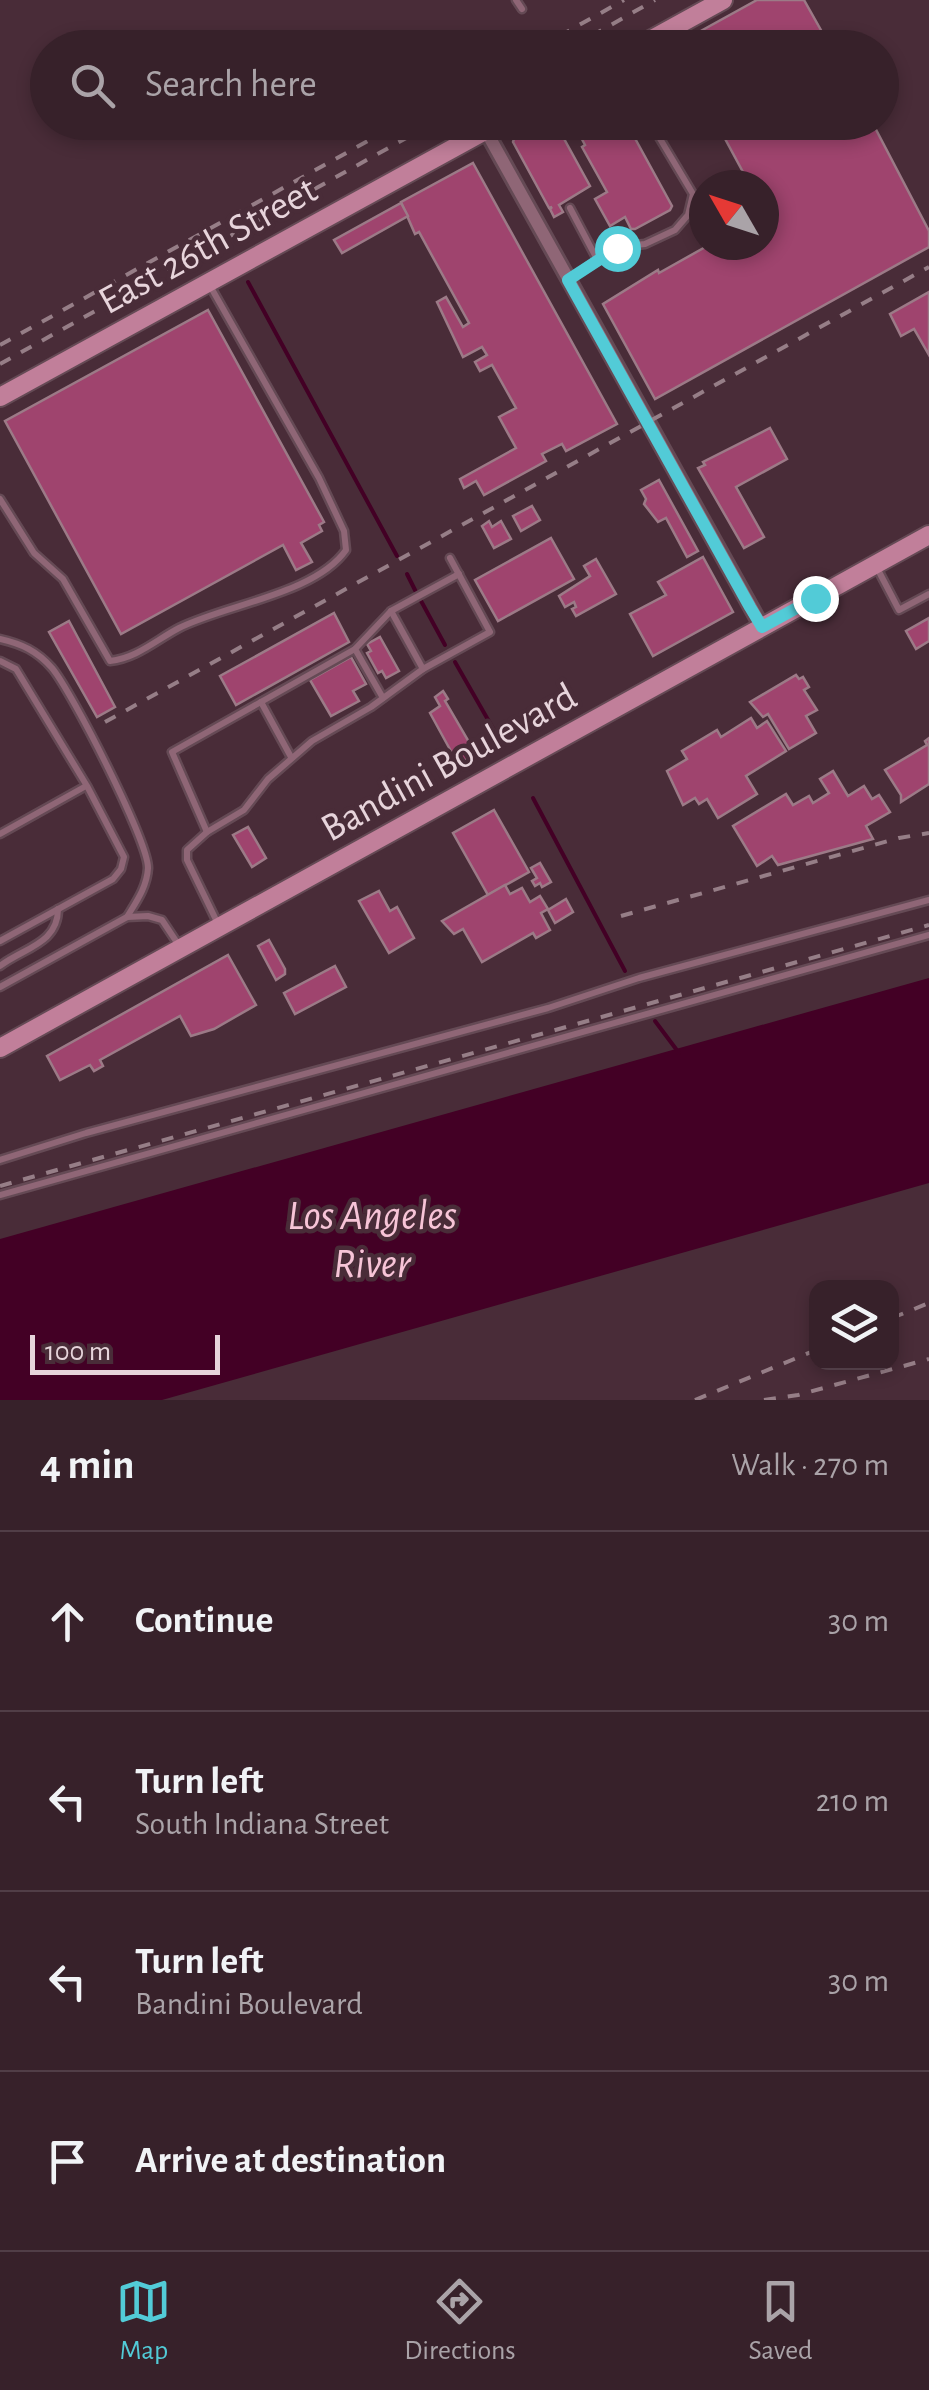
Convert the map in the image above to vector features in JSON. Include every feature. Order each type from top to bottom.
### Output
[{"type":"main road","points":[[669,30],[723,0]]},
{"type":"main road","name":"East 26th Street","points":[[0,398],[469,140]]},
{"type":"main road","name":"Bandini Boulevard","points":[[0,1048],[929,535]]},
{"type":"street","points":[[499,140],[568,280],[762,627]]},
{"type":"lane","points":[[516,0],[522,9]]},
{"type":"lane","points":[[568,280],[617,248],[645,244],[675,230],[688,215],[693,194],[661,140]]},
{"type":"lane","points":[[570,208],[598,261]]},
{"type":"lane","points":[[0,498],[34,553],[63,580],[110,662],[128,659],[180,628],[290,587],[336,564],[346,550],[344,531],[319,478],[209,282]]},
{"type":"lane","points":[[220,927],[186,860],[187,850],[207,832],[244,810],[291,757],[423,668],[490,632],[450,558]]},
{"type":"lane","points":[[875,565],[898,610],[929,594]]},
{"type":"lane","points":[[207,832],[172,752],[355,650],[391,610],[459,574]]},
{"type":"lane","points":[[391,610],[423,668]]},
{"type":"lane","points":[[0,638],[25,646],[52,668],[110,773],[147,857],[144,886],[127,917]]},
{"type":"lane","points":[[355,650],[383,698]]},
{"type":"lane","points":[[0,660],[16,670],[124,857],[113,879],[0,941]]},
{"type":"lane","points":[[261,702],[291,757]]},
{"type":"lane","points":[[0,833],[86,786]]},
{"type":"lane","points":[[0,1160],[548,1008],[639,978],[929,900]]},
{"type":"lane","points":[[0,966],[52,934],[58,909]]},
{"type":"lane","points":[[0,987],[127,917],[162,920],[181,948]]},
{"type":"lane","points":[[0,1195],[929,934]]},
{"type":"water","name":"Los Angeles River","points":[[929,978],[929,1183],[162,1400],[0,1400],[0,1239]]},
{"type":"building","points":[[757,0],[804,0],[821,30],[703,30]]},
{"type":"building","points":[[565,140],[590,186],[559,205],[563,212],[554,217],[552,207],[549,208],[513,142]]},
{"type":"building","points":[[582,140],[636,140],[672,206],[670,210],[635,229],[631,229],[625,217],[610,226],[595,199],[607,192],[582,147]]},
{"type":"building","points":[[726,140],[881,140],[929,231],[929,247],[655,399],[603,304],[658,270],[659,273],[689,256],[689,260],[779,260],[779,170],[742,170]]},
{"type":"building","points":[[473,163],[617,424],[566,451],[562,444],[542,454],[546,461],[484,495],[476,481],[464,488],[460,479],[516,448],[499,417],[516,408],[492,365],[480,371],[475,362],[487,355],[482,347],[463,357],[437,302],[446,297],[463,327],[469,323],[419,232],[415,234],[401,202]]},
{"type":"building","points":[[401,203],[408,216],[342,253],[334,240]]},
{"type":"building","points":[[929,292],[929,355],[914,329],[901,336],[890,314]]},
{"type":"building","points":[[208,310],[324,522],[319,525],[322,531],[301,543],[312,562],[296,570],[283,545],[121,634],[5,421]]},
{"type":"building","points":[[770,428],[787,459],[736,487],[764,537],[744,548],[698,468]]},
{"type":"building","points":[[659,480],[698,551],[687,557],[666,518],[658,522],[644,504],[646,499],[641,490]]},
{"type":"building","points":[[532,506],[540,520],[521,531],[513,516]]},
{"type":"building","points":[[489,521],[492,527],[501,521],[511,539],[494,548],[482,526]]},
{"type":"building","points":[[551,538],[574,579],[498,621],[475,580]]},
{"type":"building","points":[[703,557],[733,612],[653,656],[630,614],[666,595],[658,582]]},
{"type":"building","points":[[596,559],[616,594],[576,616],[574,602],[565,607],[559,596],[590,576],[584,566]]},
{"type":"building","points":[[334,613],[349,642],[236,705],[220,676]]},
{"type":"building","points":[[929,618],[929,641],[916,649],[906,631]]},
{"type":"building","points":[[69,621],[115,707],[97,717],[49,632]]},
{"type":"building","points":[[380,637],[399,671],[386,678],[382,671],[378,673],[367,653],[371,651],[367,644]]},
{"type":"building","points":[[351,657],[366,684],[353,691],[359,701],[331,716],[310,680]]},
{"type":"building","points":[[796,675],[799,679],[803,677],[809,687],[804,690],[817,710],[806,716],[816,733],[789,749],[768,714],[763,717],[750,702]]},
{"type":"building","points":[[443,691],[476,754],[458,764],[430,713],[440,706],[435,697]]},
{"type":"building","points":[[751,718],[757,728],[767,721],[786,751],[746,776],[757,794],[718,818],[707,799],[699,804],[695,798],[683,805],[667,771],[687,759],[682,751],[717,730],[721,737]]},
{"type":"building","points":[[929,738],[929,784],[901,802],[901,795],[885,770],[927,745],[925,741]]},
{"type":"building","points":[[833,771],[848,796],[864,786],[872,799],[879,795],[890,812],[866,826],[873,839],[778,865],[772,856],[757,866],[733,826],[786,794],[793,805],[809,796],[813,803],[829,793],[820,779]]},
{"type":"building","points":[[494,810],[529,872],[488,895],[453,833]]},
{"type":"building","points":[[248,827],[266,858],[252,867],[233,835]]},
{"type":"building","points":[[540,863],[551,882],[542,887],[532,881],[537,878],[531,868]]},
{"type":"building","points":[[505,885],[510,894],[522,888],[530,902],[540,896],[548,909],[541,913],[550,930],[536,938],[533,933],[482,962],[463,929],[454,934],[442,921]]},
{"type":"building","points":[[379,891],[390,911],[397,907],[414,938],[389,953],[359,901]]},
{"type":"building","points":[[566,899],[573,912],[555,923],[548,910]]},
{"type":"building","points":[[269,940],[285,969],[285,974],[276,980],[258,946]]},
{"type":"building","points":[[228,955],[256,1005],[214,1029],[191,1036],[180,1016],[100,1060],[103,1066],[94,1071],[90,1065],[60,1080],[47,1056]]},
{"type":"building","points":[[335,966],[346,987],[295,1014],[284,993]]},
{"type":"waterway","points":[[248,282],[397,556]]},
{"type":"waterway","points":[[407,574],[416,592]]},
{"type":"waterway","points":[[420,599],[445,645]]},
{"type":"waterway","points":[[455,662],[499,739]]},
{"type":"waterway","points":[[533,798],[625,971]]},
{"type":"waterway","points":[[655,1021],[679,1053]]},
{"type":"railway","points":[[570,30],[624,0]]},
{"type":"railway","points":[[602,30],[655,0]]},
{"type":"railway","points":[[0,345],[370,140]]},
{"type":"railway","points":[[0,364],[403,140]]},
{"type":"railway","points":[[105,722],[929,267]]},
{"type":"railway","points":[[621,916],[929,833]]},
{"type":"railway","points":[[0,1186],[929,925]]},
{"type":"railway","points":[[899,1315],[929,1303]]},
{"type":"railway","points":[[695,1400],[809,1353]]},
{"type":"railway","points":[[764,1400],[798,1395],[929,1359]]},
{"type":"route","points":[[617,248],[568,280],[750,607],[762,627],[815,598]]}]
